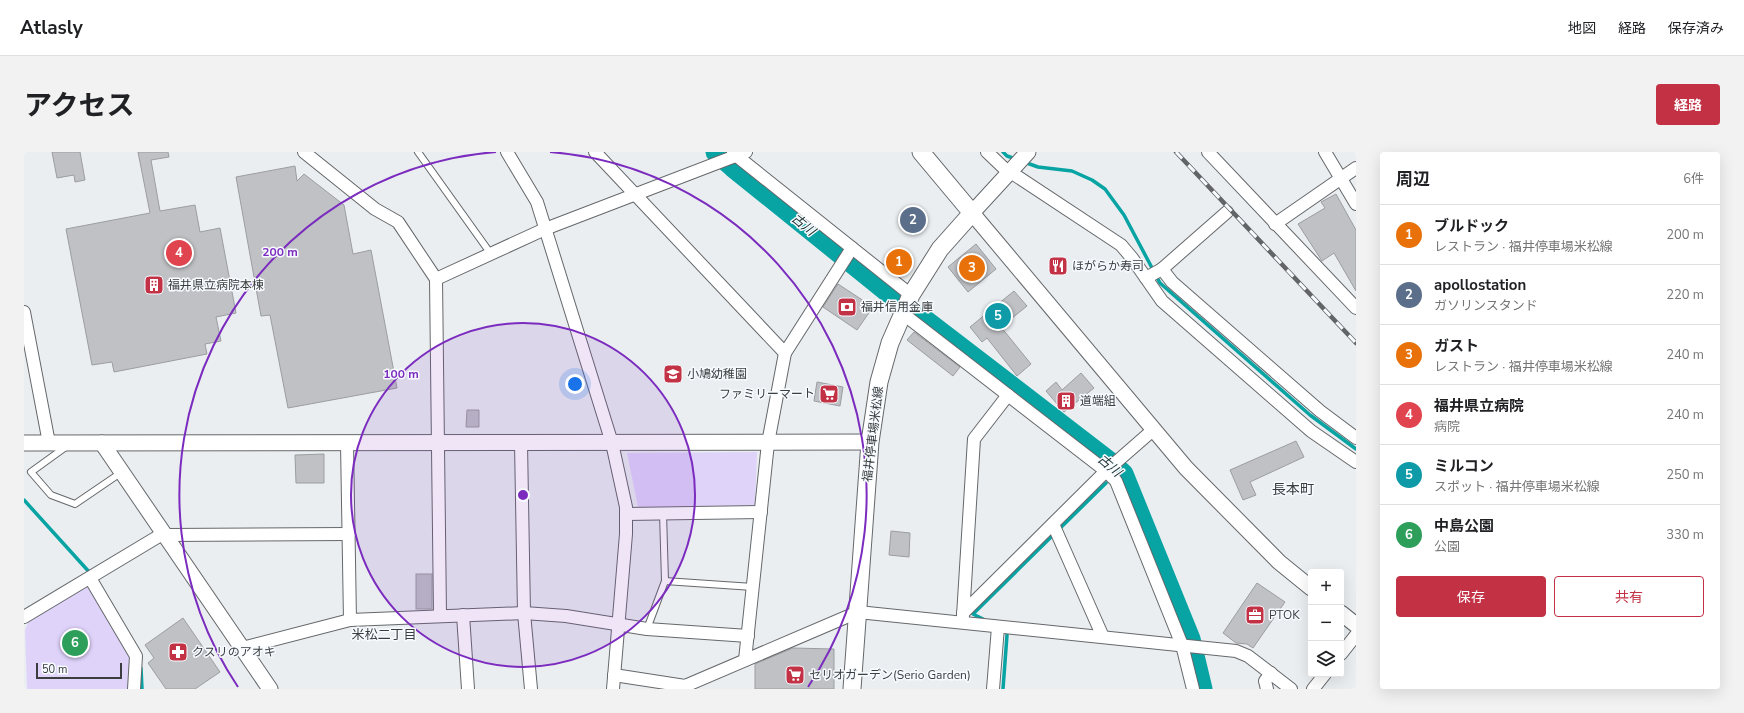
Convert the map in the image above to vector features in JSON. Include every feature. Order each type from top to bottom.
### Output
[{"type":"main road","points":[[920,152],[972,213]]},
{"type":"main road","name":"福井停車場米松線","points":[[852,689],[870,442],[879,382],[890,343],[902,313],[940,249],[972,213]]},
{"type":"street","points":[[304,152],[375,209],[398,222],[436,279],[440,615]]},
{"type":"street","points":[[507,152],[537,202],[612,443],[621,478],[626,514],[613,689]]},
{"type":"street","points":[[595,152],[785,353]]},
{"type":"street","points":[[987,152],[1009,171],[1121,245],[1162,301],[1311,431],[1356,462]]},
{"type":"street","points":[[1028,152],[972,213],[1186,468],[1279,562],[1308,586]]},
{"type":"street","points":[[1208,152],[1356,308]]},
{"type":"street","points":[[1325,152],[1356,204]]},
{"type":"street","points":[[436,279],[545,229],[635,196],[738,153],[852,248],[912,295]]},
{"type":"street","points":[[1275,224],[1356,168]]},
{"type":"street","points":[[1146,278],[1162,269],[1226,212]]},
{"type":"street","points":[[745,660],[768,442],[785,353],[852,248]]},
{"type":"street","points":[[1162,269],[1172,282],[1308,401],[1356,438]]},
{"type":"street","points":[[24,312],[49,443]]},
{"type":"street","points":[[902,313],[1106,471],[1116,481],[1182,645],[1193,689]]},
{"type":"street","points":[[963,618],[974,439],[1008,395]]},
{"type":"street","points":[[963,618],[1052,524],[1106,471],[1153,430]]},
{"type":"street","points":[[24,443],[870,442]]},
{"type":"street","points":[[102,443],[270,689]]},
{"type":"street","points":[[347,443],[350,620]]},
{"type":"street","points":[[521,443],[524,613],[531,689]]},
{"type":"street","points":[[626,514],[761,512]]},
{"type":"street","points":[[1052,524],[1103,637]]},
{"type":"street","points":[[24,617],[165,534],[349,534]]},
{"type":"street","points":[[90,578],[136,656],[134,689]]},
{"type":"street","points":[[614,675],[685,686],[858,612],[963,618],[998,627],[1236,651],[1248,656],[1291,689]]},
{"type":"street","points":[[242,648],[350,620],[463,614],[524,613],[566,616],[647,629],[748,636]]},
{"type":"street","points":[[463,614],[468,689]]},
{"type":"street","points":[[1344,615],[1356,625]]},
{"type":"street","points":[[993,689],[998,627]]},
{"type":"street","points":[[1344,650],[1356,635]]},
{"type":"street","points":[[1267,689],[1266,680],[1270,673]]},
{"type":"street","points":[[1313,689],[1323,677]]},
{"type":"lane","points":[[418,152],[491,254]]},
{"type":"lane","points":[[71,443],[31,472],[51,496],[75,504],[122,472]]},
{"type":"lane","points":[[647,629],[665,581],[663,514]]},
{"type":"lane","points":[[665,581],[753,587]]},
{"type":"shaded area","points":[[757,452],[755,506],[638,507],[627,453]]},
{"type":"shaded area","points":[[90,584],[131,655],[128,689],[27,689],[25,630],[29,621]]},
{"type":"building","points":[[52,152],[80,152],[85,180],[75,182],[74,175],[57,178]]},
{"type":"building","name":"福井県立病院本棟","points":[[138,152],[168,152],[169,157],[151,160],[160,211],[195,205],[200,232],[220,228],[236,313],[216,317],[221,341],[205,344],[207,354],[114,372],[112,362],[92,365],[66,229],[150,213]]},
{"type":"building","points":[[295,166],[297,181],[304,174],[344,205],[353,254],[371,250],[397,388],[288,408],[270,315],[261,316],[236,177]]},
{"type":"building","points":[[1336,194],[1356,230],[1356,291],[1334,253],[1322,261],[1298,224],[1325,208],[1321,202]]},
{"type":"building","points":[[976,244],[996,269],[968,292],[948,267]]},
{"type":"building","name":"福井信用金庫","points":[[838,284],[873,307],[857,330],[823,307]]},
{"type":"building","points":[[1014,291],[1027,306],[1001,327],[1031,364],[1017,376],[987,338],[982,342],[970,327]]},
{"type":"building","points":[[914,332],[960,367],[953,376],[907,340]]},
{"type":"building","name":"道端組","points":[[1081,373],[1094,388],[1064,412],[1046,391],[1056,382],[1062,390]]},
{"type":"building","name":"ファミリーマート","points":[[817,382],[843,387],[840,406],[814,401]]},
{"type":"building","points":[[467,410],[479,410],[479,427],[466,427]]},
{"type":"building","points":[[1296,441],[1304,457],[1250,482],[1256,495],[1243,500],[1230,470]]},
{"type":"building","points":[[324,454],[324,483],[296,483],[295,455]]},
{"type":"building","points":[[891,531],[910,533],[909,557],[889,555]]},
{"type":"building","points":[[416,574],[432,574],[432,609],[416,609]]},
{"type":"building","points":[[1257,583],[1285,602],[1253,648],[1247,644],[1236,643],[1223,633]]},
{"type":"building","name":"クスリのアオキ","points":[[183,618],[220,672],[195,689],[166,689],[148,663],[154,658],[145,645]]},
{"type":"building","name":"セリオガーデン(Serio Garden)","points":[[793,648],[834,649],[834,689],[755,689],[755,664]]},
{"type":"waterway","name":"古川","points":[[716,152],[893,296]]},
{"type":"waterway","points":[[1003,152],[1007,156],[1016,159]]},
{"type":"waterway","points":[[1024,162],[1038,167],[1072,171],[1092,180],[1105,189],[1124,215],[1160,283],[1310,415],[1356,449]]},
{"type":"waterway","name":"古川","points":[[917,314],[1111,463],[1123,474],[1190,639],[1202,689]]},
{"type":"waterway","points":[[983,619],[973,614],[1106,483]]},
{"type":"waterway","points":[[24,500],[91,574]]},
{"type":"waterway","points":[[1003,689],[1007,635]]},
{"type":"waterway","points":[[141,668],[142,689]]},
{"type":"railway","points":[[1176,152],[1356,343]]},
{"type":"place","name":"apollostation","points":[[913,220]]},
{"type":"place","name":"福井県立病院","points":[[179,253]]},
{"type":"place","name":"ブルドック","points":[[899,262]]},
{"type":"place","name":"ほがらか寿司","points":[[1058,266]]},
{"type":"place","name":"ガスト","points":[[972,268]]},
{"type":"place","name":"福井県立病院本棟","points":[[154,285]]},
{"type":"place","name":"福井信用金庫","points":[[847,307]]},
{"type":"place","name":"ミルコン","points":[[998,316]]},
{"type":"place","name":"小鳩幼稚園","points":[[673,374]]},
{"type":"place","name":"ファミリーマート","points":[[829,394]]},
{"type":"place","name":"道端組","points":[[1066,401]]},
{"type":"place","name":"PTOK","points":[[1255,615]]},
{"type":"place","name":"中島公園","points":[[75,643]]},
{"type":"place","name":"クスリのアオキ","points":[[178,652]]},
{"type":"place","name":"セリオガーデン(Serio Garden)","points":[[795,675]]},
{"type":"district","name":"長本町","points":[[1293,489]]},
{"type":"district","name":"米松二丁目","points":[[384,634]]}]
